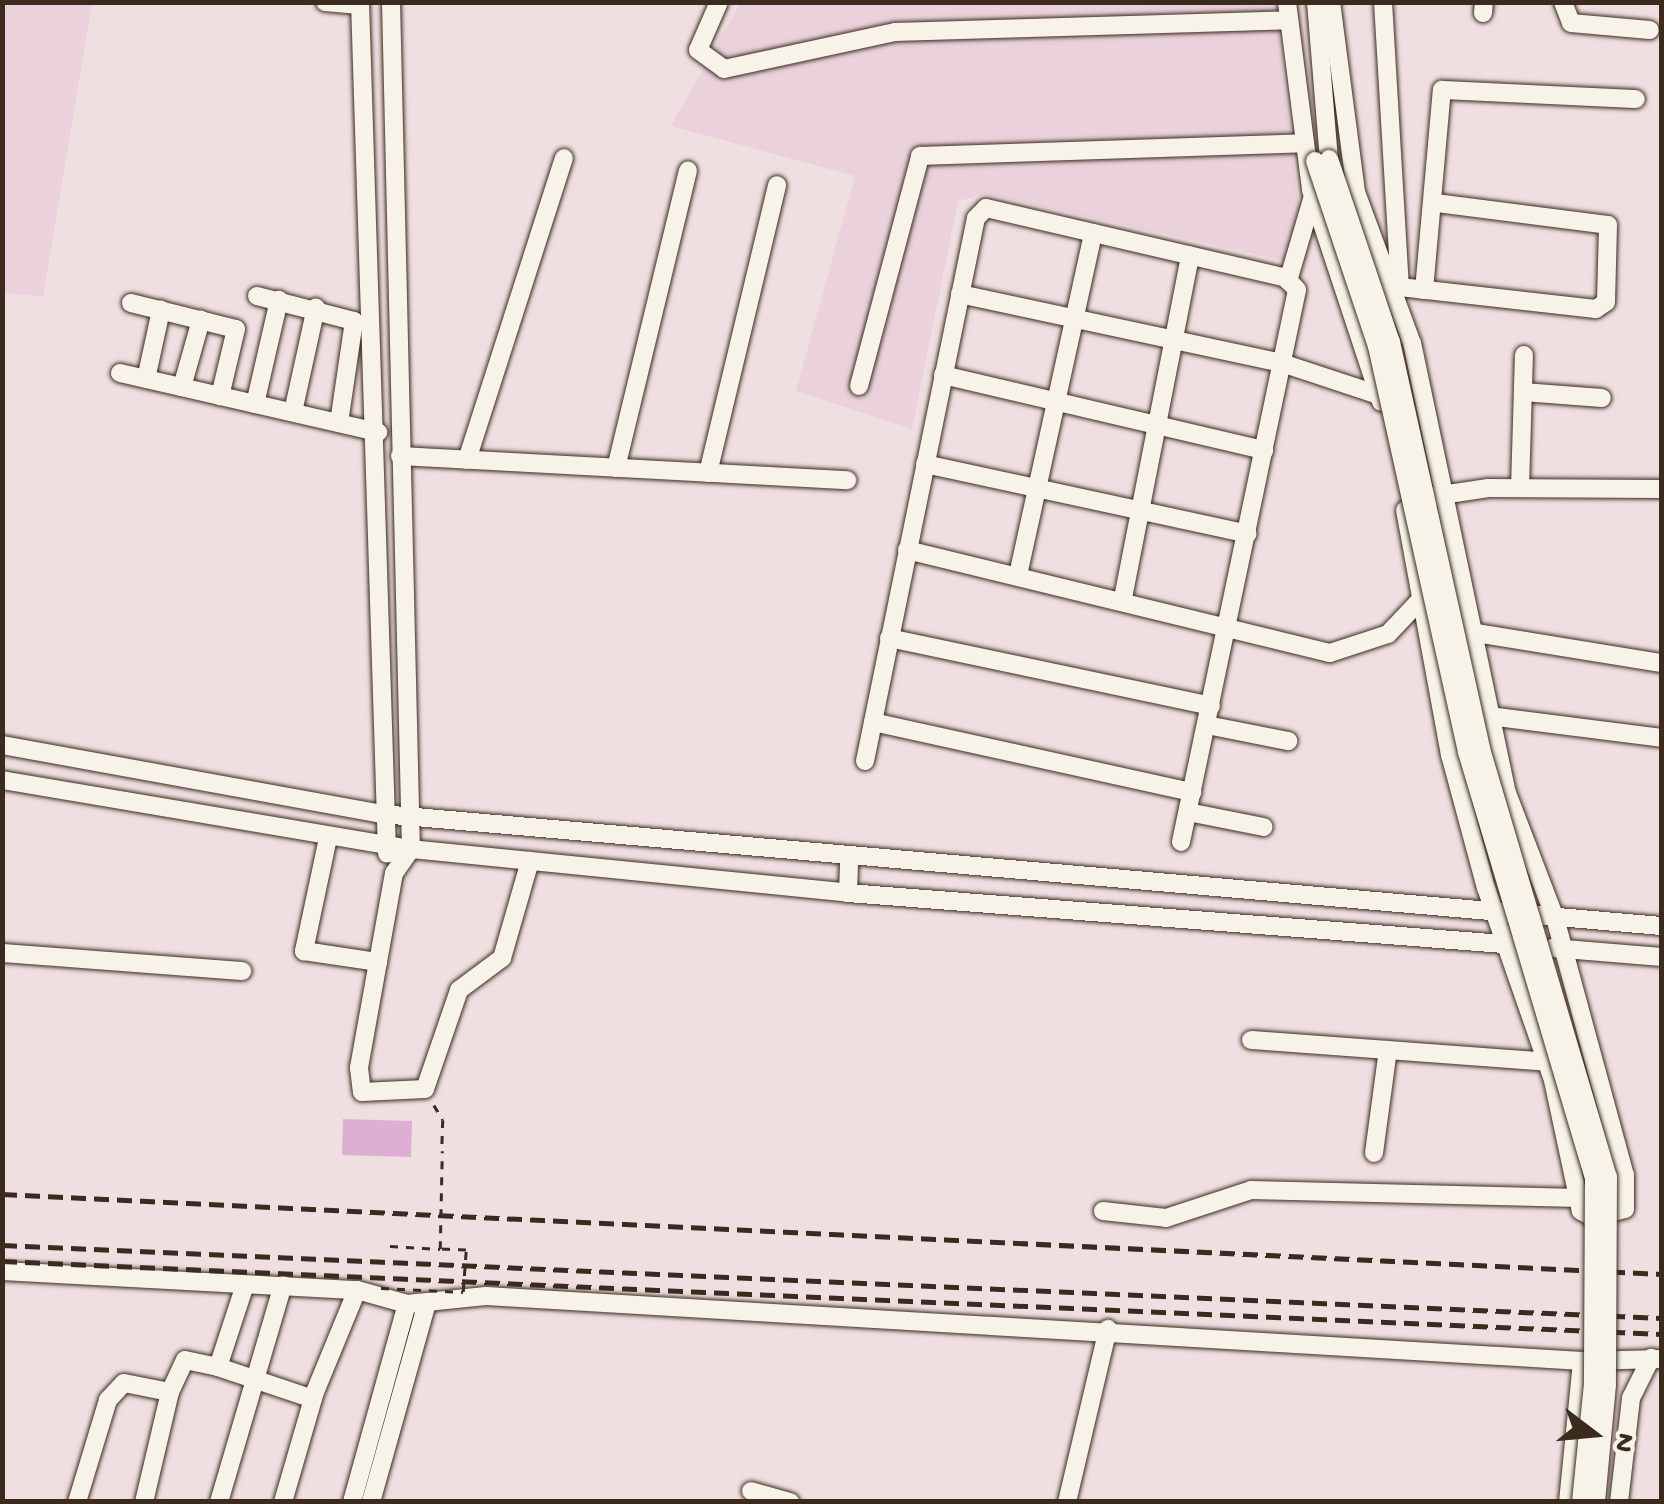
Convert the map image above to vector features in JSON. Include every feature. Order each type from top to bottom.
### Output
[{"type":"street","points":[[325,2],[360,4],[381,814],[384,846],[394,873]]},
{"type":"street","points":[[390,2],[396,436],[400,456],[410,850],[394,873],[378,962],[358,1084],[369,1094],[420,1092],[459,990],[502,958],[530,862]]},
{"type":"street","points":[[719,2],[698,50],[724,70],[895,32],[1292,8]]},
{"type":"street","points":[[1316,2],[1322,160],[1391,342],[1481,749],[1608,1177],[1607,1385],[1596,1502]]},
{"type":"street","points":[[1292,8],[1304,143],[1313,196],[1379,395],[1422,596],[1450,755],[1496,915],[1548,1062],[1579,1198],[1592,1217],[1629,1202],[1556,918],[1507,793],[1440,494],[1412,343],[1348,155],[1331,2]]},
{"type":"street","points":[[1383,2],[1396,287]]},
{"type":"street","points":[[1564,2],[1571,23],[1650,30]]},
{"type":"street","points":[[1292,8],[1322,160],[1377,346],[1467,752],[1594,1179],[1593,1384],[1581,1502]]},
{"type":"street","points":[[362,74],[391,72]]},
{"type":"street","points":[[1424,290],[1448,85],[1636,99]]},
{"type":"street","points":[[858,386],[920,156],[1304,143]]},
{"type":"street","points":[[468,460],[564,158]]},
{"type":"street","points":[[616,468],[688,171]]},
{"type":"street","points":[[708,473],[777,184]]},
{"type":"street","points":[[1288,281],[1313,196]]},
{"type":"street","points":[[1396,287],[1596,308],[1606,302],[1608,224],[1436,204]]},
{"type":"street","points":[[865,760],[976,218],[986,208],[1288,281],[1297,290],[1181,842]]},
{"type":"street","points":[[1018,575],[1092,233]]},
{"type":"street","points":[[1122,598],[1190,256]]},
{"type":"street","points":[[960,294],[1282,363],[1379,395]]},
{"type":"street","points":[[257,296],[316,307],[354,321],[339,423]]},
{"type":"street","points":[[255,404],[279,300]]},
{"type":"street","points":[[130,303],[236,328],[220,396]]},
{"type":"street","points":[[293,412],[316,307]]},
{"type":"street","points":[[146,378],[161,310]]},
{"type":"street","points":[[182,387],[201,320]]},
{"type":"street","points":[[1520,488],[1524,356]]},
{"type":"street","points":[[120,373],[396,436]]},
{"type":"street","points":[[943,375],[1264,450]]},
{"type":"street","points":[[1523,392],[1602,398]]},
{"type":"street","points":[[400,456],[847,480]]},
{"type":"street","points":[[925,464],[1248,534]]},
{"type":"street","points":[[1403,501],[1520,488],[1662,489]]},
{"type":"street","points":[[907,550],[1350,652],[1388,634],[1422,596]]},
{"type":"street","points":[[1470,632],[1662,663]]},
{"type":"street","points":[[889,638],[1209,716],[1288,740]]},
{"type":"street","points":[[1489,716],[1662,738]]},
{"type":"street","points":[[872,722],[1192,792]]},
{"type":"street","points":[[2,745],[381,814],[1496,915],[1662,926]]},
{"type":"street","points":[[165,812],[170,778]]},
{"type":"street","points":[[2,780],[165,812],[410,850],[848,894],[1662,956]]},
{"type":"street","points":[[1188,812],[1264,827]]},
{"type":"street","points":[[328,838],[304,951],[378,962]]},
{"type":"street","points":[[848,894],[849,855]]},
{"type":"street","points":[[2,953],[242,970]]},
{"type":"street","points":[[1251,1040],[1548,1062]]},
{"type":"street","points":[[1374,1153],[1388,1050]]},
{"type":"street","points":[[1103,1211],[1166,1218],[1251,1190],[1579,1198]]},
{"type":"street","points":[[2,1271],[358,1290],[407,1304],[486,1296],[1108,1329],[1582,1362],[1656,1358]]},
{"type":"street","points":[[218,1368],[245,1285]]},
{"type":"street","points":[[219,1502],[283,1285]]},
{"type":"street","points":[[283,1502],[313,1399],[358,1290]]},
{"type":"street","points":[[371,1502],[426,1303]]},
{"type":"street","points":[[352,1502],[407,1304]]},
{"type":"street","points":[[1067,1502],[1108,1329]]},
{"type":"street","points":[[1619,1502],[1631,1398],[1656,1358]]},
{"type":"street","points":[[144,1502],[170,1392],[185,1360],[313,1399]]},
{"type":"street","points":[[1568,1502],[1582,1362]]},
{"type":"street","points":[[77,1502],[108,1400],[124,1383],[170,1392]]},
{"type":"street","points":[[751,1490],[790,1502]]},
{"type":"path","points":[[420,1092],[443,1120],[440,1249]]},
{"type":"path","points":[[381,1288],[463,1292],[466,1250],[390,1246]]},
{"type":"shaded area","points":[[2,3],[92,3],[43,296],[3,293]]},
{"type":"shaded area","points":[[740,3],[1275,3],[1298,200],[1291,262],[985,194],[958,201],[912,429],[796,391],[855,176],[671,126]]},
{"type":"building","points":[[343,1119],[412,1121],[411,1157],[342,1155]]},
{"type":"railway","points":[[2,1194],[1662,1274]]},
{"type":"railway","points":[[2,1245],[1662,1318]]},
{"type":"railway","points":[[2,1261],[1662,1334]]}]
